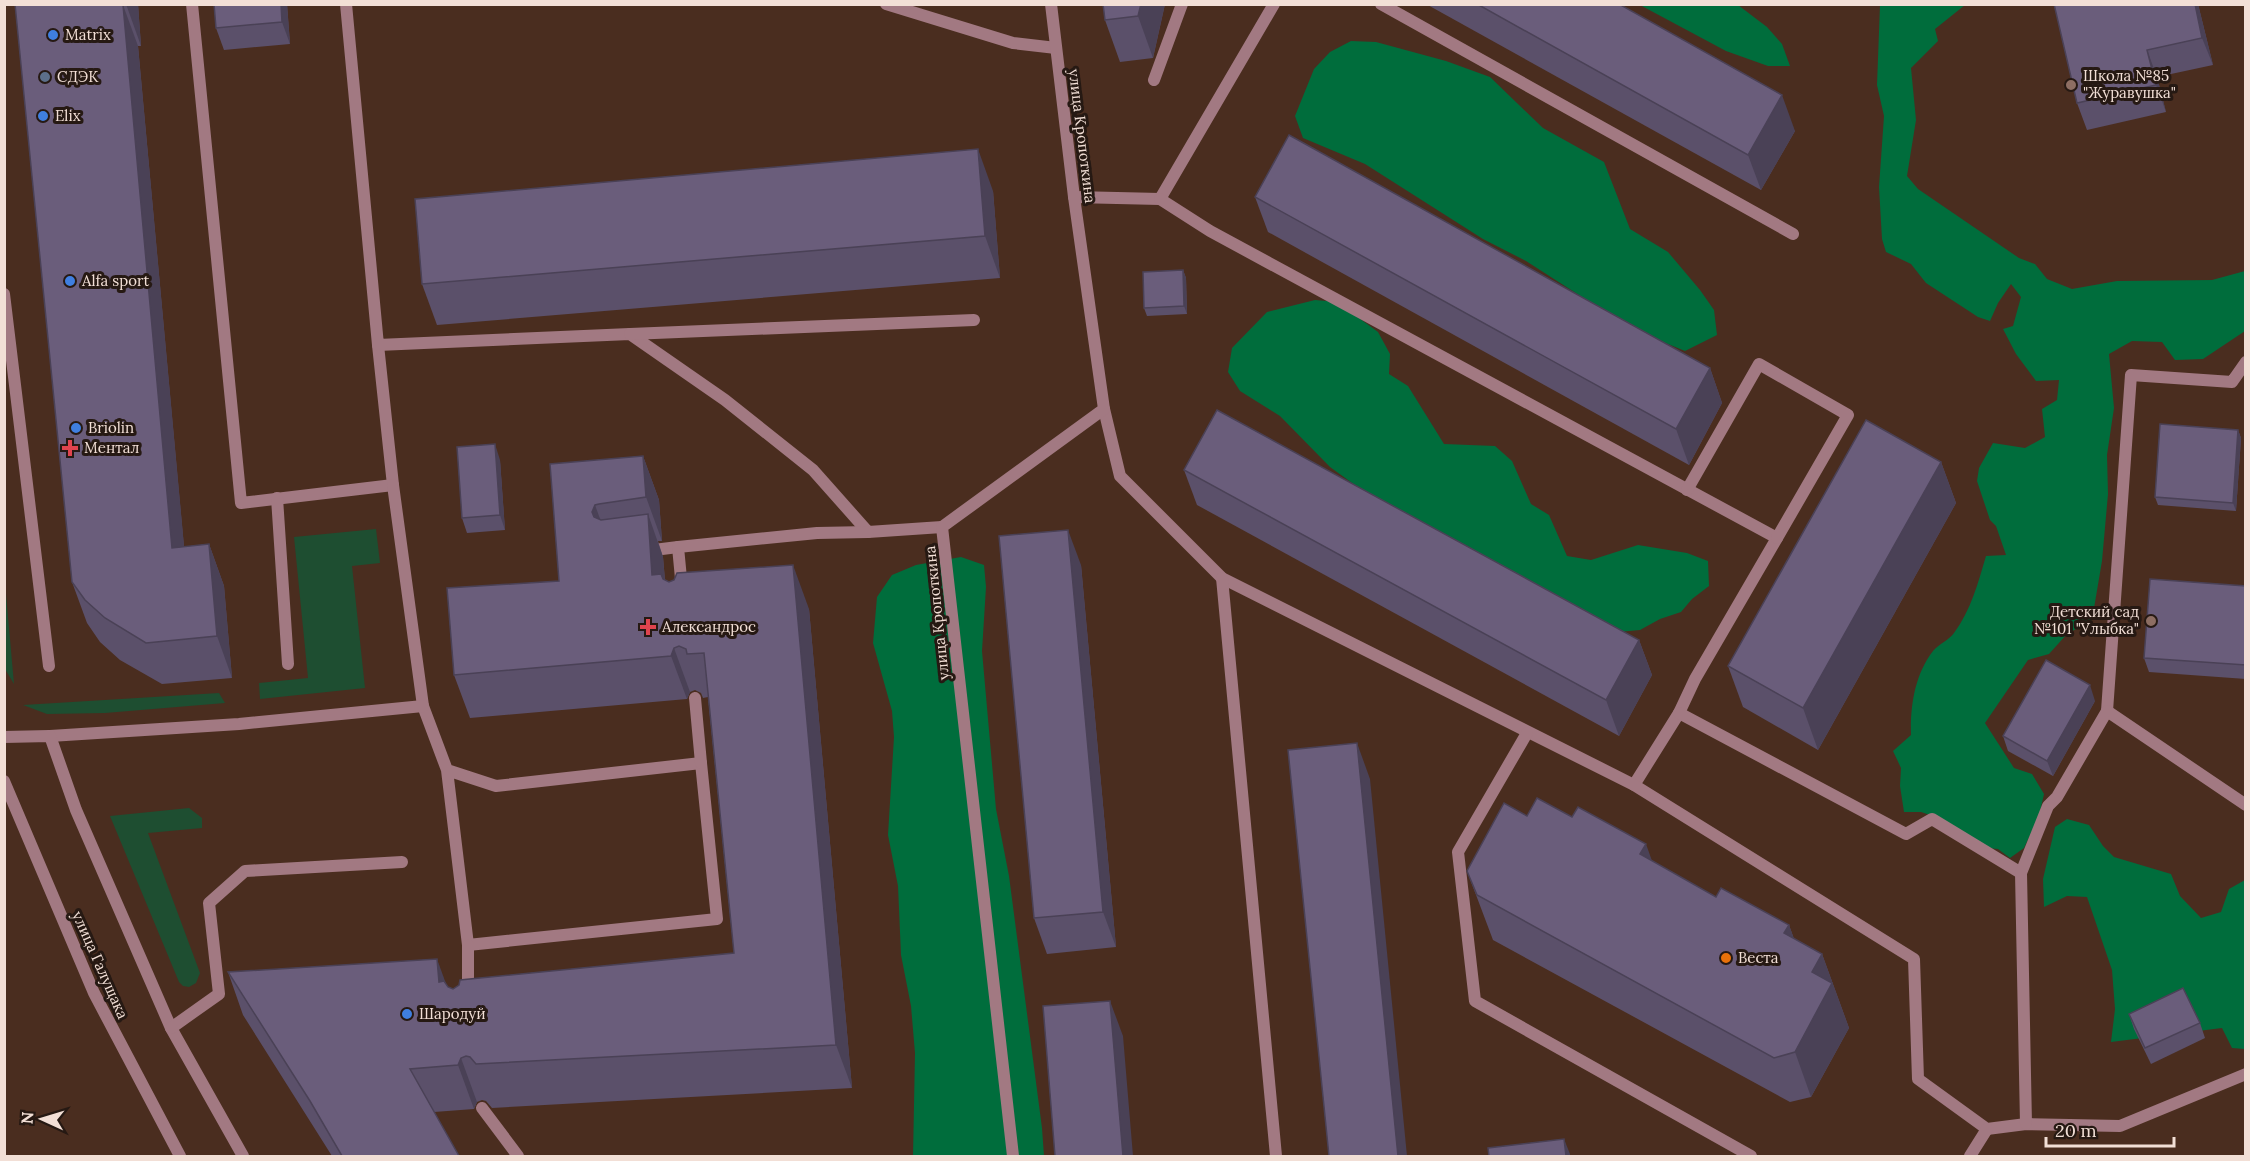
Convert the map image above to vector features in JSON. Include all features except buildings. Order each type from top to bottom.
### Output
[{"type":"street","points":[[192,4],[241,502],[393,485]]},
{"type":"street","points":[[346,4],[393,485],[423,706],[447,770],[468,945],[468,1012]]},
{"type":"street","points":[[886,4],[1013,43],[1056,48]]},
{"type":"street","name":"улица Кропоткина","points":[[1013,1156],[942,527],[1104,409],[1074,197],[1052,4]]},
{"type":"street","points":[[1154,80],[1182,4]]},
{"type":"street","points":[[1160,199],[1274,4]]},
{"type":"street","points":[[1381,4],[1794,234]]},
{"type":"street","points":[[1074,197],[1160,199],[1210,231],[1777,538]]},
{"type":"street","points":[[4,294],[49,666]]},
{"type":"street","points":[[378,345],[974,320]]},
{"type":"street","points":[[630,334],[725,400],[813,470],[868,532]]},
{"type":"street","points":[[2026,1124],[2021,873],[2048,806],[2057,797],[2108,711],[2131,375],[2232,382],[2246,362]]},
{"type":"street","points":[[1634,785],[1679,713],[1695,679],[1848,416],[1759,364],[1687,490]]},
{"type":"street","points":[[1104,409],[1120,476],[1222,578],[1634,785],[1914,958],[1918,1079],[1987,1129],[2026,1124],[2121,1126],[2246,1074]]},
{"type":"street","points":[[276,498],[288,664]]},
{"type":"street","points":[[636,553],[817,533],[942,527]]},
{"type":"street","points":[[678,547],[684,605]]},
{"type":"street","points":[[1222,578],[1276,1156]]},
{"type":"street","points":[[468,945],[717,920],[695,699]]},
{"type":"street","points":[[4,737],[239,724],[423,706]]},
{"type":"street","points":[[2108,711],[2246,805]]},
{"type":"street","points":[[1679,713],[1906,834],[1932,819],[2021,873]]},
{"type":"street","points":[[1527,733],[1458,852],[1475,1001],[1751,1156]]},
{"type":"street","points":[[50,736],[76,810],[171,1028],[243,1156]]},
{"type":"street","points":[[447,770],[496,786],[701,763]]},
{"type":"street","name":"улица Галущака","points":[[4,781],[94,993],[180,1156]]},
{"type":"street","points":[[171,1028],[219,994],[209,903],[246,871],[402,862]]},
{"type":"street","points":[[482,1108],[518,1156]]},
{"type":"street","points":[[1970,1156],[1987,1129]]},
{"type":"green space","points":[[1640,5],[1738,5],[1767,27],[1782,44],[1790,66],[1768,66],[1726,51]]},
{"type":"green space","points":[[1880,5],[1965,5],[1935,29],[1938,41],[1911,68],[1916,120],[1907,176],[1918,189],[2019,258],[2035,264],[2047,279],[2072,289],[2117,281],[2212,280],[2245,271],[2245,331],[2203,359],[2175,360],[2162,342],[2132,341],[2109,354],[2114,408],[2107,455],[2108,494],[2102,561],[2092,620],[2067,634],[2049,654],[2028,660],[1985,723],[2014,768],[2032,774],[2044,794],[2039,816],[2024,848],[2010,858],[1998,849],[1977,847],[1942,819],[1921,812],[1904,812],[1900,786],[1901,768],[1893,751],[1911,735],[1911,713],[1922,670],[1933,651],[1952,635],[1960,624],[1973,596],[1986,556],[2006,555],[1996,526],[1990,520],[1977,481],[1979,468],[1993,443],[2025,448],[2045,437],[2042,409],[2057,400],[2059,380],[2036,381],[2016,354],[2003,329],[2013,326],[2021,297],[2011,284],[1998,303],[1990,321],[1978,317],[1926,283],[1911,264],[1886,252],[1882,239],[1879,187],[1884,116],[1877,85]]},
{"type":"green space","points":[[1351,41],[1376,42],[1446,61],[1490,77],[1543,128],[1604,162],[1630,229],[1668,252],[1700,290],[1714,310],[1717,335],[1685,351],[1663,342],[1582,297],[1526,261],[1483,239],[1365,164],[1303,138],[1295,116],[1314,69],[1330,52]]},
{"type":"green space","points":[[1315,300],[1337,302],[1378,332],[1390,354],[1389,374],[1408,386],[1444,444],[1495,446],[1512,461],[1531,504],[1549,515],[1567,556],[1591,560],[1638,545],[1687,553],[1708,561],[1709,586],[1692,599],[1681,612],[1660,619],[1640,630],[1618,632],[1431,540],[1330,467],[1280,416],[1240,391],[1228,372],[1232,348],[1267,312]]},
{"type":"green space","points":[[376,529],[380,563],[352,566],[365,688],[260,699],[259,683],[308,678],[294,537]]},
{"type":"green space","points":[[961,557],[984,565],[986,587],[982,651],[996,809],[1009,876],[1044,1156],[913,1156],[915,1053],[911,1006],[901,955],[898,886],[888,835],[894,737],[892,711],[873,643],[877,597],[892,575],[916,565]]},
{"type":"green space","points":[[5,583],[14,684],[5,669]]},
{"type":"green space","points":[[219,693],[225,703],[105,713],[47,714],[23,705]]},
{"type":"green space","points":[[189,808],[202,818],[202,828],[148,833],[200,973],[196,983],[189,987],[179,982],[110,816]]},
{"type":"green space","points":[[2067,819],[2089,825],[2103,846],[2114,857],[2171,874],[2180,896],[2201,918],[2221,912],[2229,889],[2245,880],[2245,1049],[2232,1048],[2222,1028],[2111,1042],[2115,1009],[2112,970],[2087,897],[2067,896],[2044,907],[2043,879],[2055,827]]},
{"type":"place","name":"Matrix","points":[[53,35]]},
{"type":"place","name":"СДЭК","points":[[45,77]]},
{"type":"place","name":"Школа №85 \"Журавушка\"","points":[[2071,85]]},
{"type":"place","name":"Elix","points":[[43,116]]},
{"type":"place","name":"Alfa sport","points":[[70,281]]},
{"type":"place","name":"Briolin","points":[[76,428]]},
{"type":"place","name":"Ментал","points":[[70,448]]},
{"type":"place","name":"Детский сад №101 \"Улыбка\"","points":[[2151,621]]},
{"type":"place","name":"Александрос","points":[[648,627]]},
{"type":"place","name":"Веста","points":[[1726,958]]},
{"type":"place","name":"Шародуй","points":[[407,1014]]}]
